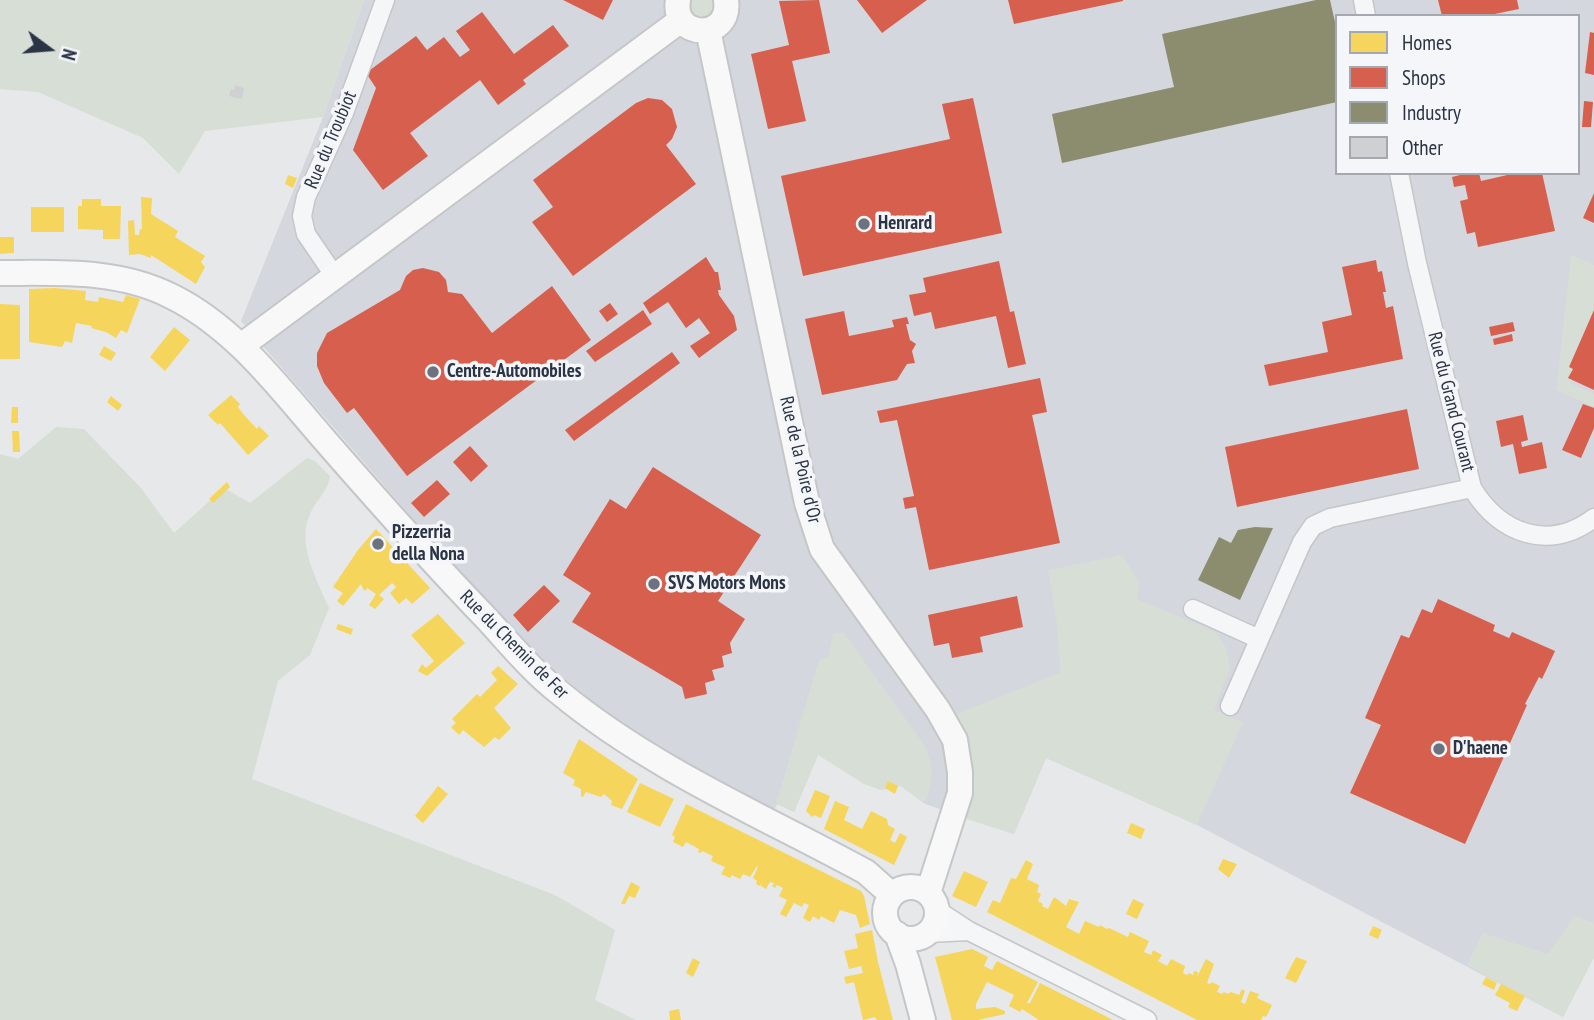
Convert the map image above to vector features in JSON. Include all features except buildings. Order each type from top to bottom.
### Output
[{"type":"street","name":"Rue du Troubiot","points":[[334,275],[306,234],[302,216],[306,197],[344,113],[385,0]]},
{"type":"street","points":[[241,346],[482,168],[679,10],[693,29],[708,30],[722,21],[726,0]]},
{"type":"street","name":"Rue de la Poire d'Or","points":[[708,30],[807,503],[822,549],[938,710],[955,740],[960,793],[927,897]]},
{"type":"street","name":"Rue du Grand Courant","points":[[1399,175],[1417,263],[1472,488],[1482,504],[1497,519],[1513,529],[1534,535],[1573,532],[1594,518]]},
{"type":"street","name":"Rue du Chemin de Fer","points":[[0,273],[94,274],[130,281],[170,295],[190,307],[241,346],[422,552],[558,692],[659,761],[866,872],[892,895]]},
{"type":"street","points":[[1230,706],[1302,542],[1313,526],[1329,518],[1472,488]]},
{"type":"street","points":[[1193,609],[1259,639]]},
{"type":"street","points":[[969,930],[913,935],[891,928],[885,915],[887,902],[892,895],[907,887],[927,897],[969,930],[1147,1020]]},
{"type":"street","points":[[913,935],[933,926],[927,897]]},
{"type":"street","points":[[913,935],[908,964],[923,1020]]},
{"type":"shaded area","points":[[0,0],[364,0],[323,117],[205,131],[179,174],[143,138],[38,92],[0,89]]},
{"type":"shaded area","points":[[364,0],[1594,0],[1594,957],[1563,1017],[1197,825],[1046,758],[1014,834],[925,804],[901,786],[818,755],[794,812],[777,804],[774,811],[672,754],[604,711],[558,673],[495,613],[241,321],[323,117]]},
{"type":"shaded area","points":[[691,0],[714,0],[715,7],[709,17],[700,18],[691,11]]},
{"type":"shaded area","points":[[1571,255],[1594,265],[1594,331],[1570,383],[1594,394],[1594,407],[1556,390]]},
{"type":"shaded area","points":[[56,427],[84,429],[141,488],[174,533],[224,488],[250,503],[307,458],[315,461],[330,476],[310,514],[305,537],[314,574],[329,608],[310,655],[278,681],[252,779],[555,895],[615,930],[595,1000],[636,1020],[0,1020],[0,454],[18,459]]},
{"type":"shaded area","points":[[1122,555],[1140,583],[1137,599],[1216,632],[1227,649],[1230,669],[1214,710],[1243,722],[1197,825],[1046,758],[1014,834],[967,819],[973,795],[972,756],[956,714],[1060,673],[1057,624],[1048,570]]},
{"type":"shaded area","points":[[833,633],[844,633],[925,746],[932,775],[925,804],[901,786],[881,790],[864,784],[818,755],[794,812],[776,803],[819,660],[829,656]]},
{"type":"shaded area","points":[[1574,916],[1594,923],[1594,957],[1563,1017],[1467,965],[1483,933],[1548,954]]},
{"type":"place","name":"Henrard","points":[[864,224]]},
{"type":"place","name":"Centre-Automobiles","points":[[433,372]]},
{"type":"place","name":"Pizzerria della Nona","points":[[378,544]]},
{"type":"place","name":"SVS Motors Mons","points":[[654,584]]},
{"type":"place","name":"D'haene","points":[[1439,749]]}]
